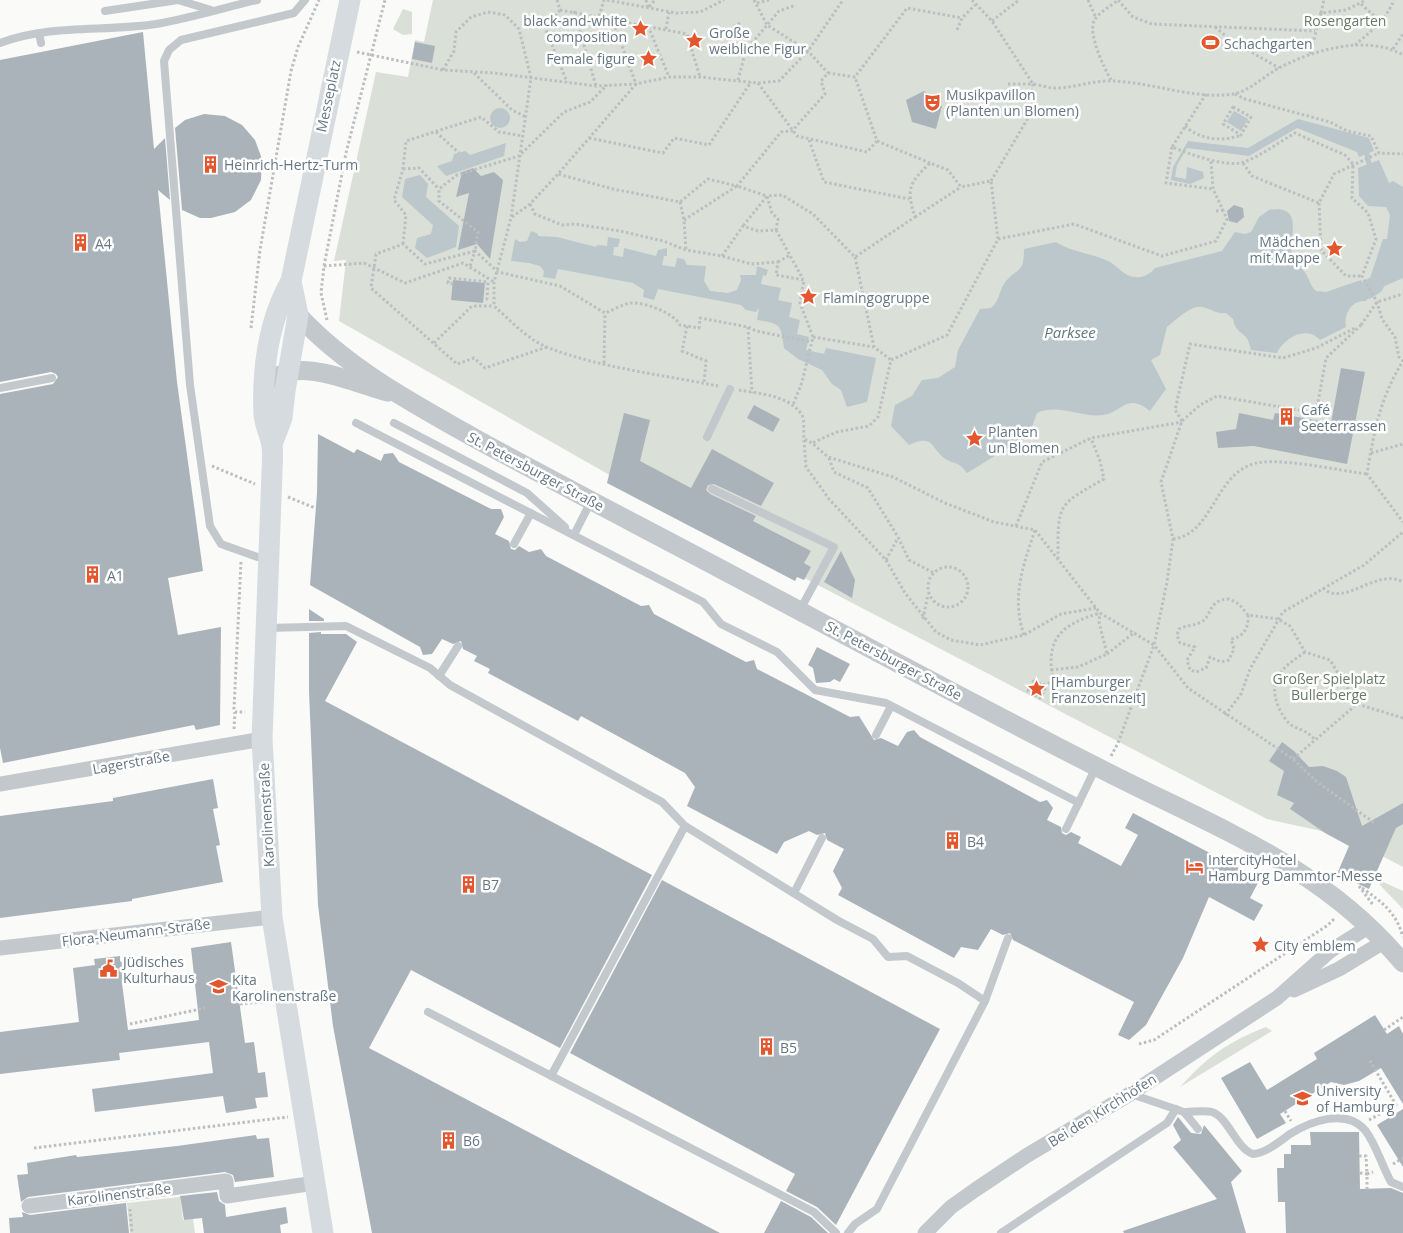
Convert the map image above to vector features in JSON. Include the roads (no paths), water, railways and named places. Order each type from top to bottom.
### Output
[{"type":"main road","name":"Messeplatz","points":[[259,340],[291,281],[338,48],[350,0]]},
{"type":"main road","name":"Messeplatz","points":[[291,281],[298,315],[291,350]]},
{"type":"main road","name":"Karolinenstraße","points":[[259,340],[265,384],[264,417],[272,444],[270,561],[262,739],[272,917],[303,1116],[324,1233]]},
{"type":"main road","name":"Karolinenstraße","points":[[272,444],[282,418],[291,350]]},
{"type":"street","name":"St. Petersburger Straße","points":[[298,315],[332,348],[393,393],[592,501],[1100,768],[1270,853],[1309,877],[1370,926],[1403,963]]},
{"type":"street","name":"St. Petersburger Straße","points":[[265,384],[288,372],[309,371],[393,393]]},
{"type":"street","name":"Lagerstraße","points":[[0,784],[262,739]]},
{"type":"street","name":"Flora-Neumann-Straße","points":[[0,948],[272,917]]},
{"type":"street","name":"Bei den Kirchhöfen","points":[[1277,998],[1330,951],[1370,926]]},
{"type":"street","name":"Bei den Kirchhöfen","points":[[928,1230],[951,1207],[1026,1156],[1130,1094],[1277,998],[1339,969],[1385,941]]},
{"type":"street","name":"Karolinenstraße","points":[[29,1206],[226,1181],[227,1196],[315,1183]]},
{"type":"lane","points":[[105,11],[178,0],[213,10]]},
{"type":"lane","points":[[0,43],[17,37],[59,29],[155,24],[257,0]]},
{"type":"lane","points":[[270,561],[221,544],[210,526],[190,385],[164,61],[169,50],[181,40],[294,13],[305,0]]},
{"type":"lane","points":[[39,33],[41,43]]},
{"type":"lane","points":[[0,388],[52,378]]},
{"type":"lane","points":[[707,437],[730,389]]},
{"type":"lane","points":[[356,422],[703,602],[721,624],[776,652],[815,690],[891,706],[1079,803]]},
{"type":"lane","points":[[394,423],[527,493],[574,535]]},
{"type":"lane","points":[[712,489],[834,547],[800,610]]},
{"type":"lane","points":[[574,535],[592,501]]},
{"type":"lane","points":[[514,544],[531,513]]},
{"type":"lane","points":[[267,628],[346,626],[430,668],[450,685],[662,802],[685,826],[873,939],[888,957],[907,956],[958,983],[986,1001]]},
{"type":"lane","points":[[440,676],[458,646]]},
{"type":"lane","points":[[876,735],[891,706]]},
{"type":"lane","points":[[1066,829],[1100,768]]},
{"type":"lane","points":[[551,1076],[685,826]]},
{"type":"lane","points":[[794,893],[822,838]]},
{"type":"lane","points":[[848,1233],[854,1224],[877,1209],[986,1001],[1008,938]]},
{"type":"lane","points":[[428,1012],[814,1212],[836,1233]]},
{"type":"lane","points":[[1130,1094],[1180,1110],[1212,1112],[1219,1117],[1246,1150],[1253,1154],[1263,1152],[1297,1130],[1323,1120],[1346,1119],[1360,1125],[1366,1132],[1391,1182],[1403,1187]]},
{"type":"lane","points":[[1180,1110],[1198,1129]]},
{"type":"lane","points":[[1000,1233],[1167,1123],[1180,1110]]},
{"type":"water","points":[[500,108],[507,111],[510,118],[507,125],[500,128],[493,125],[490,118],[493,111]]},
{"type":"water","points":[[1234,111],[1248,119],[1241,131],[1227,122]]},
{"type":"water","points":[[1298,119],[1369,138],[1374,151],[1359,157],[1357,152],[1297,128],[1249,156],[1187,148],[1177,165],[1175,177],[1186,179],[1187,167],[1203,172],[1204,178],[1190,184],[1171,180],[1173,167],[1188,141],[1248,148]]},
{"type":"water","points":[[506,143],[504,156],[446,176],[437,166],[452,161],[454,154],[465,151],[470,155]]},
{"type":"water","points":[[1379,160],[1389,183],[1393,181],[1403,187],[1403,278],[1378,289],[1370,278],[1383,239],[1387,239],[1390,215],[1386,207],[1368,206],[1359,196],[1358,168]]},
{"type":"water","points":[[420,175],[428,184],[426,197],[459,226],[456,247],[427,258],[415,248],[417,238],[431,234],[433,225],[402,197],[405,179]]},
{"type":"water","name":"Parksee","points":[[1269,210],[1288,212],[1291,217],[1293,224],[1292,256],[1295,263],[1306,273],[1312,287],[1316,291],[1326,292],[1361,280],[1370,295],[1366,301],[1353,305],[1347,313],[1346,327],[1320,340],[1308,334],[1296,335],[1290,338],[1277,353],[1251,350],[1247,338],[1235,325],[1233,319],[1226,313],[1219,313],[1202,307],[1193,308],[1167,327],[1160,355],[1151,360],[1166,389],[1150,411],[1135,403],[1130,403],[1103,415],[1045,410],[1037,413],[1029,435],[967,473],[958,464],[944,458],[927,441],[909,445],[891,426],[895,405],[912,396],[922,380],[938,378],[955,367],[958,350],[980,309],[991,308],[994,305],[1006,281],[1022,266],[1024,249],[1056,242],[1068,248],[1108,261],[1127,275],[1141,277],[1149,274],[1155,268],[1222,251],[1235,232],[1245,234],[1251,232],[1259,217]]},
{"type":"water","points":[[531,231],[538,234],[538,236],[557,237],[596,247],[597,245],[607,246],[608,237],[620,239],[618,247],[614,247],[613,255],[623,257],[624,248],[656,256],[658,250],[667,248],[667,256],[664,256],[662,265],[675,267],[677,258],[684,259],[687,265],[706,266],[704,281],[710,291],[728,293],[737,290],[741,280],[740,275],[756,275],[757,266],[768,270],[766,276],[763,275],[761,284],[781,288],[778,300],[792,303],[789,317],[800,320],[797,334],[809,337],[806,350],[824,354],[826,348],[876,358],[867,402],[847,407],[841,390],[832,384],[822,370],[798,359],[784,348],[782,334],[778,326],[757,320],[759,308],[756,312],[746,310],[741,305],[658,289],[654,300],[643,297],[644,290],[633,283],[558,269],[555,279],[543,277],[544,271],[540,266],[511,261],[515,239],[520,242],[527,241]]},
{"type":"waterway","points":[[1367,154],[1369,164]]},
{"type":"waterway","points":[[1367,290],[1375,285]]},
{"type":"place","name":"black-and-white composition","points":[[641,28]]},
{"type":"place","name":"Große weibliche Figur","points":[[695,40]]},
{"type":"place","name":"Schachgarten","points":[[1210,43]]},
{"type":"place","name":"Female figure","points":[[649,58]]},
{"type":"place","name":"Musikpavillon (Planten un Blomen)","points":[[932,102]]},
{"type":"place","name":"Heinrich-Hertz-Turm","points":[[210,164]]},
{"type":"place","name":"A4","points":[[81,243]]},
{"type":"place","name":"Mädchen mit Mappe","points":[[1334,249]]},
{"type":"place","name":"Flamingogruppe","points":[[809,297]]},
{"type":"place","name":"Café Seeterrassen","points":[[1287,417]]},
{"type":"place","name":"Planten un Blomen","points":[[974,439]]},
{"type":"place","name":"A1","points":[[93,575]]},
{"type":"place","name":"[Hamburger Franzosenzeit]","points":[[1037,689]]},
{"type":"place","name":"B4","points":[[953,841]]},
{"type":"place","name":"IntercityHotel Hamburg Dammtor-Messe","points":[[1194,867]]},
{"type":"place","name":"B7","points":[[468,884]]},
{"type":"place","name":"City emblem","points":[[1260,945]]},
{"type":"place","name":"Jüdisches Kulturhaus","points":[[109,969]]},
{"type":"place","name":"Kita Karolinenstraße","points":[[218,987]]},
{"type":"place","name":"B5","points":[[766,1047]]},
{"type":"place","name":"University of Hamburg","points":[[1302,1098]]},
{"type":"place","name":"B6","points":[[449,1140]]},
{"type":"park label","name":"Rosengarten","points":[[1345,20]]},
{"type":"park label","name":"Großer Spielplatz Bullerberge","points":[[1329,686]]}]
